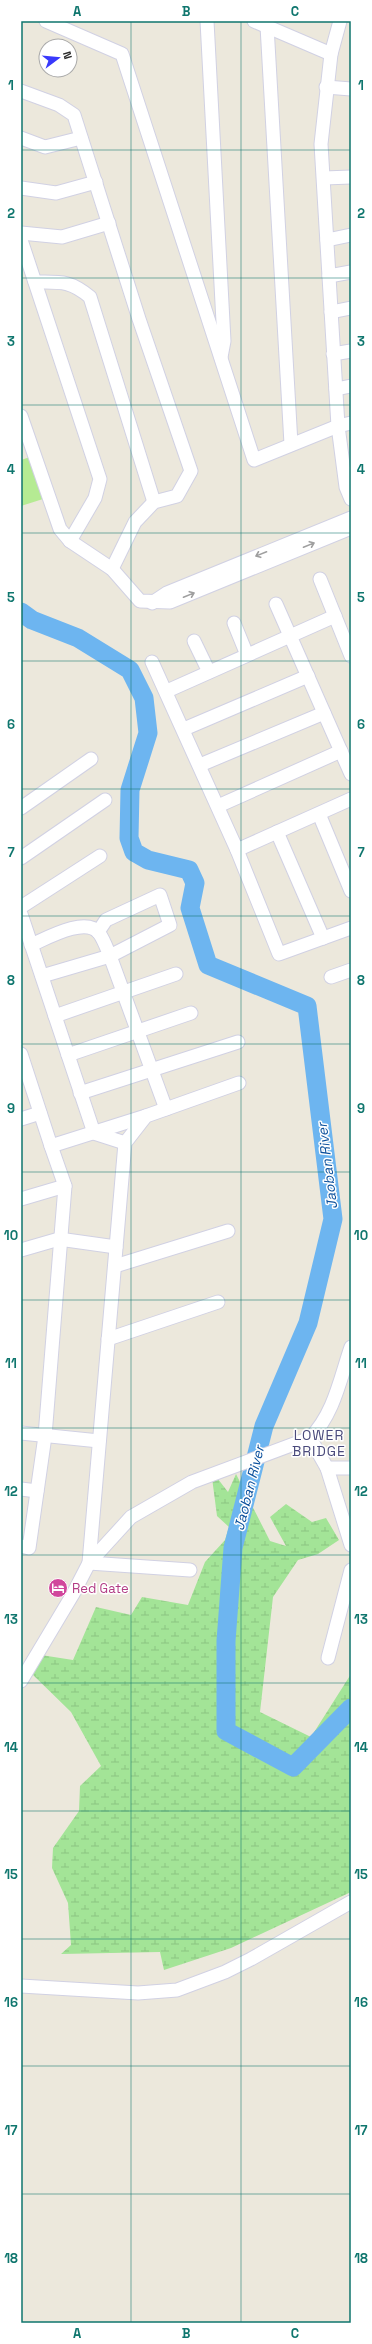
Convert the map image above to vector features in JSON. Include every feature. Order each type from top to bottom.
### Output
[{"type":"street","points":[[46,21],[122,54],[254,460],[338,426],[351,424]]},
{"type":"street","points":[[207,21],[224,341],[221,360]]},
{"type":"street","points":[[254,21],[331,54]]},
{"type":"street","points":[[340,21],[331,54],[326,87],[321,144],[338,426],[346,487],[351,499]]},
{"type":"street","points":[[267,26],[291,444]]},
{"type":"street","points":[[326,87],[351,89]]},
{"type":"street","points":[[21,91],[58,104],[74,115],[139,319],[191,471],[177,496],[154,502],[135,522],[112,568]]},
{"type":"street","points":[[21,138],[45,147],[81,138]]},
{"type":"street","points":[[324,178],[351,177]]},
{"type":"street","points":[[21,188],[56,193],[96,182]]},
{"type":"street","points":[[21,233],[62,237],[109,223]]},
{"type":"street","points":[[327,240],[351,235]]},
{"type":"street","points":[[21,240],[100,480],[95,498],[70,541]]},
{"type":"street","points":[[329,276],[351,272]]},
{"type":"street","points":[[35,282],[63,282],[78,287],[90,297],[154,502]]},
{"type":"street","points":[[331,312],[351,308]]},
{"type":"street","points":[[333,354],[351,351]]},
{"type":"street","points":[[336,389],[351,386]]},
{"type":"street","points":[[21,419],[60,530],[70,541],[112,568],[140,601],[152,603],[170,602],[351,528]]},
{"type":"street","points":[[152,603],[166,593],[351,518]]},
{"type":"street","points":[[320,579],[351,656]]},
{"type":"street","points":[[276,604],[351,774]]},
{"type":"street","points":[[166,691],[334,616]]},
{"type":"street","points":[[234,623],[247,655]]},
{"type":"street","points":[[194,641],[209,672]]},
{"type":"street","points":[[152,662],[184,729],[238,850],[279,954],[351,928]]},
{"type":"street","points":[[184,729],[308,676]]},
{"type":"street","points":[[200,765],[324,713]]},
{"type":"street","points":[[218,806],[341,751]]},
{"type":"street","points":[[21,808],[91,759]]},
{"type":"street","points":[[238,850],[351,799]]},
{"type":"street","points":[[21,858],[104,800]]},
{"type":"street","points":[[320,814],[351,891]]},
{"type":"street","points":[[277,832],[323,938]]},
{"type":"street","points":[[21,907],[100,856]]},
{"type":"street","points":[[42,976],[110,956],[170,925],[160,895],[106,920],[98,932]]},
{"type":"street","points":[[21,914],[94,1133]]},
{"type":"street","points":[[31,945],[76,926],[88,927],[98,932],[110,956],[166,1109]]},
{"type":"street","points":[[331,977],[351,970]]},
{"type":"street","points":[[55,1016],[123,991],[176,974]]},
{"type":"street","points":[[68,1055],[191,1013]]},
{"type":"street","points":[[80,1093],[238,1042]]},
{"type":"street","points":[[21,1054],[65,1186],[45,1436],[29,1548],[21,1546]]},
{"type":"street","points":[[51,1146],[146,1116],[239,1083]]},
{"type":"street","points":[[21,1119],[40,1113]]},
{"type":"street","points":[[89,1563],[125,1143],[146,1116]]},
{"type":"street","points":[[94,1133],[125,1143]]},
{"type":"street","points":[[21,1199],[65,1186]]},
{"type":"street","points":[[114,1266],[228,1230]]},
{"type":"street","points":[[21,1250],[60,1239],[116,1247]]},
{"type":"street","points":[[108,1339],[218,1302]]},
{"type":"street","points":[[21,1681],[26,1662],[89,1563],[131,1517],[181,1487],[310,1438],[320,1428],[329,1412],[351,1348]]},
{"type":"street","points":[[21,1433],[99,1441]]},
{"type":"street","points":[[310,1438],[327,1468],[348,1526],[351,1544]]},
{"type":"street","points":[[327,1468],[351,1468]]},
{"type":"street","points":[[21,1489],[37,1490]]},
{"type":"street","points":[[89,1563],[190,1570]]},
{"type":"street","points":[[328,1658],[351,1570]]},
{"type":"street","points":[[21,1986],[138,1993],[177,1990],[244,1962],[351,1902]]},
{"type":"green space","points":[[30,457],[43,499],[21,506],[21,460]]},
{"type":"green space","points":[[211,1470],[228,1492],[236,1474],[270,1541],[286,1546],[270,1517],[286,1504],[312,1522],[326,1518],[339,1540],[318,1554],[298,1560],[273,1597],[260,1712],[311,1737],[351,1674],[351,1892],[231,1948],[164,1970],[160,1952],[61,1954],[71,1945],[68,1903],[52,1868],[53,1848],[79,1811],[80,1786],[101,1766],[71,1712],[30,1672],[41,1655],[73,1660],[96,1607],[131,1615],[142,1597],[188,1605],[205,1562],[225,1540],[229,1527],[217,1516]]},
{"type":"waterway","name":"Jaoban River","points":[[21,612],[32,620],[78,638],[130,670],[144,698],[148,733],[130,790],[129,838],[134,852],[148,860],[189,870],[195,883],[190,908],[208,965],[307,1006],[333,1219],[308,1323],[264,1426],[233,1548],[226,1641],[226,1731],[293,1767],[351,1708]]},
{"type":"place","name":"Red Gate","points":[[58,1588]]},
{"type":"district","name":"LOWER BRIDGE","points":[[319,1444]]}]
